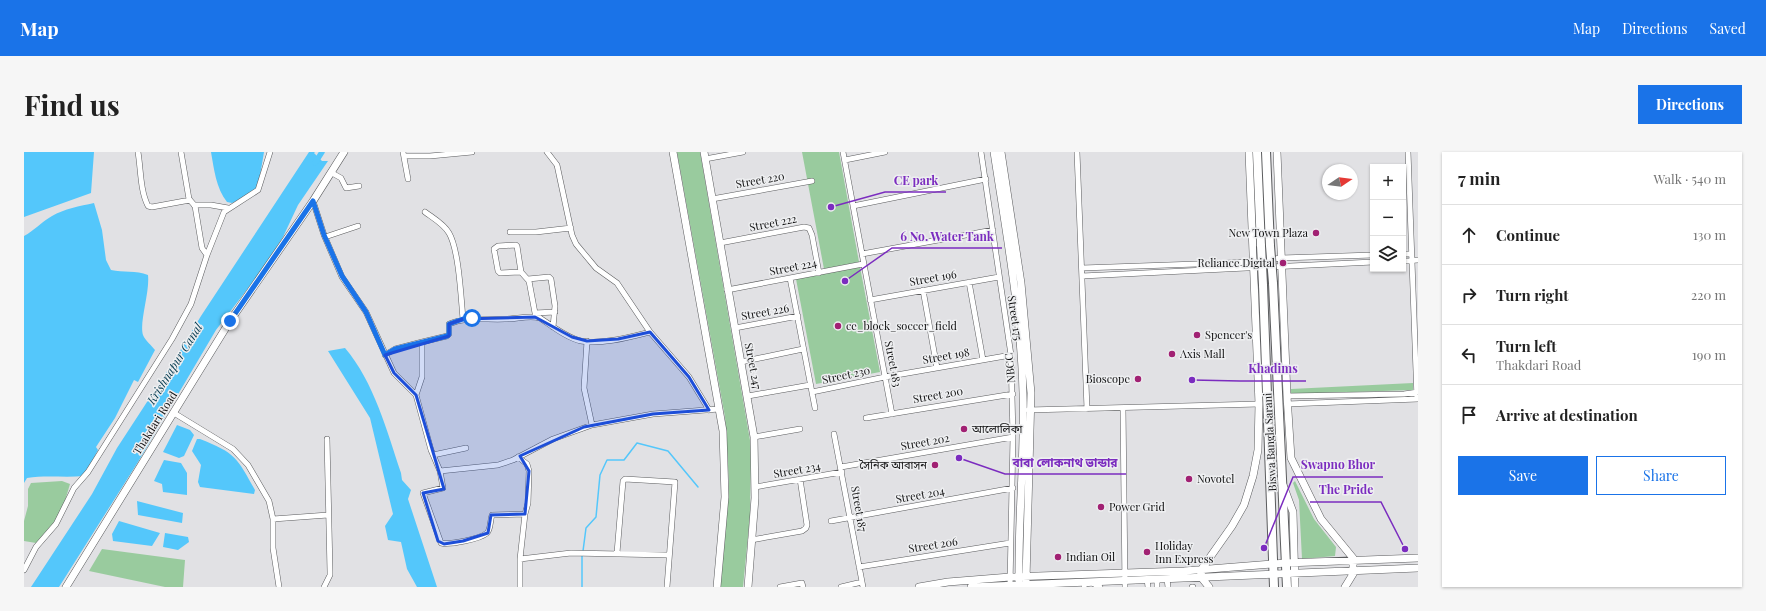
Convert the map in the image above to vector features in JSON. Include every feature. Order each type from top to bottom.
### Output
[{"type":"main road","name":"Biswa Bangla Sarani","points":[[1257,152],[1274,587]]},
{"type":"main road","name":"Biswa Bangla Sarani","points":[[1266,152],[1287,587]]},
{"type":"street","points":[[138,152],[142,176],[141,183],[148,206],[152,207],[190,200]]},
{"type":"street","points":[[181,152],[190,200],[194,204],[202,248],[207,255]]},
{"type":"street","points":[[24,570],[36,547],[56,524],[74,488],[88,472],[172,340],[191,304],[207,255],[224,212],[258,190],[270,152]]},
{"type":"street","name":"Thakdari Road","points":[[66,587],[230,321],[332,173],[344,152]]},
{"type":"street","points":[[408,179],[403,154],[430,156],[472,152]]},
{"type":"street","points":[[547,152],[558,166],[571,228],[576,244],[596,268],[617,283],[650,332],[689,377],[709,410]]},
{"type":"street","points":[[673,152],[723,431],[726,472],[717,587]]},
{"type":"street","points":[[704,156],[743,152]]},
{"type":"street","name":"Street 183","points":[[843,152],[892,414]]},
{"type":"street","points":[[845,160],[885,152]]},
{"type":"street","name":"Street 175","points":[[981,152],[1011,355],[1013,437],[1010,585]]},
{"type":"street","name":"NBCC","points":[[994,152],[1007,235],[1018,324],[1024,410],[1022,585]]},
{"type":"street","points":[[1002,152],[1021,283],[1032,410],[1022,577]]},
{"type":"street","points":[[1076,152],[1087,409]]},
{"type":"street","points":[[919,587],[948,582],[1010,577],[1125,580],[1148,583],[1157,579],[1168,579],[1201,573],[1232,526],[1248,493],[1258,455],[1259,404],[1249,152]]},
{"type":"street","points":[[1277,152],[1287,400],[1292,461],[1321,518],[1348,550],[1354,562],[1354,572],[1345,587]]},
{"type":"street","points":[[1287,400],[1418,399],[1411,254],[1412,218],[1408,152]]},
{"type":"street","name":"Street 247","points":[[704,156],[727,290],[748,396],[754,437],[755,487],[748,587]]},
{"type":"street","points":[[332,173],[341,178],[346,188],[359,186]]},
{"type":"street","points":[[853,206],[986,179]]},
{"type":"street","name":"Street 220","points":[[712,199],[812,181]]},
{"type":"street","points":[[313,201],[325,237],[342,276],[366,312],[394,373],[416,395],[433,455],[440,470],[443,488],[423,493],[428,512],[441,543],[463,541],[485,534],[489,531],[492,515],[525,514]]},
{"type":"street","points":[[194,204],[228,208]]},
{"type":"street","points":[[425,212],[449,233],[459,278],[463,319]]},
{"type":"street","points":[[325,237],[358,226]]},
{"type":"street","name":"Street 222","points":[[720,243],[804,227],[809,228],[819,272]]},
{"type":"street","points":[[510,232],[536,232],[571,228]]},
{"type":"street","points":[[862,254],[993,230]]},
{"type":"street","points":[[520,272],[518,246],[498,246],[494,249],[498,271],[500,273],[520,272],[528,279],[535,313],[555,312]]},
{"type":"street","points":[[1406,254],[1411,254]]},
{"type":"street","points":[[1082,276],[1254,266],[1281,262],[1370,255]]},
{"type":"street","points":[[1406,261],[1418,260]]},
{"type":"street","points":[[1281,262],[1370,262]]},
{"type":"street","name":"Street 224","points":[[727,290],[864,264]]},
{"type":"street","points":[[1082,268],[1254,266]]},
{"type":"street","points":[[528,279],[550,277],[553,288],[555,312],[553,326]]},
{"type":"street","points":[[790,278],[815,408]]},
{"type":"street","name":"Street 196","points":[[870,300],[999,278]]},
{"type":"street","points":[[969,282],[983,360]]},
{"type":"street","points":[[923,290],[937,368]]},
{"type":"street","name":"Street 226","points":[[735,328],[798,316]]},
{"type":"street","points":[[385,355],[395,349],[447,336],[449,334],[449,324],[463,319],[535,317],[540,318],[572,337],[587,341],[618,339],[650,332]]},
{"type":"street","points":[[587,341],[584,388],[592,425]]},
{"type":"street","points":[[416,395],[422,377],[422,342]]},
{"type":"street","points":[[741,362],[803,349]]},
{"type":"street","name":"Street 198","points":[[885,377],[1011,355]]},
{"type":"street","name":"Street 230","points":[[812,392],[885,377]]},
{"type":"street","name":"Street 230","points":[[748,396],[810,385]]},
{"type":"street","points":[[1287,400],[1417,392]]},
{"type":"street","name":"Street 200","points":[[866,418],[1013,394]]},
{"type":"street","points":[[1024,410],[1259,404]]},
{"type":"street","points":[[1123,408],[1125,580]]},
{"type":"street","points":[[440,470],[498,465],[518,457],[553,439],[592,425],[653,414],[719,409]]},
{"type":"street","points":[[174,413],[233,449],[243,458],[269,502],[274,519],[273,548],[279,587]]},
{"type":"street","points":[[754,437],[800,430]]},
{"type":"street","name":"Street 187","points":[[834,434],[863,584]]},
{"type":"street","name":"Street 202","points":[[841,470],[1013,437]]},
{"type":"street","points":[[324,587],[330,575],[327,439]]},
{"type":"street","points":[[433,455],[466,448]]},
{"type":"street","points":[[518,457],[527,464],[529,471],[528,503],[525,514],[520,559],[520,587]]},
{"type":"street","name":"Street 234","points":[[755,487],[841,470]]},
{"type":"street","points":[[617,553],[622,483],[626,479],[676,483],[667,587]]},
{"type":"street","points":[[751,540],[806,528],[807,525],[800,479]]},
{"type":"street","points":[[1283,485],[1293,512],[1296,587]]},
{"type":"street","name":"Street 204","points":[[831,521],[1012,488]]},
{"type":"street","points":[[274,519],[328,515]]},
{"type":"street","name":"Street 206","points":[[859,567],[1010,543]]},
{"type":"street","points":[[520,559],[583,553],[669,555]]},
{"type":"street","points":[[972,587],[1125,580],[1201,573],[1273,569],[1286,564],[1418,558]]},
{"type":"street","points":[[1273,569],[1287,575],[1418,568]]},
{"type":"street","points":[[1201,573],[1209,587]]},
{"type":"street","points":[[1157,579],[1157,587]]},
{"type":"street","points":[[1168,579],[1168,587]]},
{"type":"street","points":[[780,587],[802,583],[803,587]]},
{"type":"street","points":[[1084,587],[1085,584],[1092,583],[1100,587]]},
{"type":"street","points":[[841,587],[863,584]]},
{"type":"highlighted area","points":[[535,317],[572,337],[587,341],[618,339],[650,332],[689,377],[709,410],[653,414],[584,427],[520,456],[529,471],[525,514],[491,515],[488,533],[463,541],[444,544],[438,541],[423,493],[444,489],[416,395],[394,373],[385,355],[449,336],[449,324],[463,319]]},
{"type":"green space","points":[[677,152],[700,152],[751,446],[750,516],[743,587],[720,587],[729,482],[725,417]]},
{"type":"green space","points":[[802,152],[839,152],[859,262],[824,269]]},
{"type":"green space","name":"ce_block_soccer_field","points":[[860,267],[880,372],[816,384],[796,279]]},
{"type":"green space","points":[[1413,383],[1413,390],[1291,394],[1291,389]]},
{"type":"green space","points":[[62,481],[70,484],[62,511],[52,527],[36,543],[24,541],[24,521],[28,506],[28,489],[31,483]]},
{"type":"green space","points":[[1295,481],[1314,519],[1336,547],[1335,556],[1302,559],[1299,500],[1293,483]]},
{"type":"green space","points":[[102,549],[185,560],[183,587],[165,587],[89,571]]},
{"type":"water","points":[[24,152],[94,152],[91,193],[24,217]]},
{"type":"water","points":[[211,152],[264,152],[259,182],[253,193],[232,203],[227,202],[218,185],[214,172]]},
{"type":"water","points":[[309,152],[315,152],[314,153],[322,161],[328,161],[298,205],[283,237],[265,266],[216,330],[138,462],[59,587],[31,587],[92,494],[117,448],[201,316]]},
{"type":"water","points":[[94,203],[102,230],[106,260],[111,270],[148,275],[148,290],[143,315],[142,330],[144,337],[155,350],[138,382],[134,380],[115,418],[96,447],[98,450],[84,476],[34,477],[27,478],[24,483],[24,236],[48,218],[62,211]]},
{"type":"water","points":[[345,348],[355,361],[372,391],[385,424],[402,480],[411,490],[408,499],[437,587],[417,587],[407,569],[401,542],[388,540],[385,526],[393,514],[370,418],[328,351]]},
{"type":"water","points":[[177,425],[190,430],[194,435],[184,456],[179,458],[163,452]]},
{"type":"water","points":[[197,439],[221,448],[234,458],[244,470],[255,490],[254,494],[200,487],[198,482],[201,465],[192,451]]},
{"type":"water","points":[[164,460],[181,463],[187,473],[187,495],[163,492],[162,484],[154,481]]},
{"type":"water","points":[[137,501],[183,513],[182,523],[138,515]]},
{"type":"water","points":[[119,521],[160,533],[152,546],[113,541],[112,534]]},
{"type":"water","points":[[165,533],[188,537],[189,542],[178,550],[163,547]]},
{"type":"waterway","name":"Krishnapur Canal","points":[[315,163],[322,152]]},
{"type":"waterway","points":[[583,551],[586,528],[596,517],[600,475],[607,460],[624,460],[637,443],[668,451],[698,487]]},
{"type":"waterway","points":[[582,555],[582,587]]},
{"type":"place","name":"CE park","points":[[831,207]]},
{"type":"place","name":"New Town Plaza","points":[[1316,233]]},
{"type":"place","name":"Reliance Digital","points":[[1283,263]]},
{"type":"place","name":"6 No. Water Tank","points":[[845,281]]},
{"type":"place","name":"ce_block_soccer_field","points":[[838,326]]},
{"type":"place","name":"Spencer's","points":[[1197,335]]},
{"type":"place","name":"Axis Mall","points":[[1172,354]]},
{"type":"place","name":"Bioscope","points":[[1138,379]]},
{"type":"place","name":"Khadims","points":[[1192,380]]},
{"type":"place","name":"আলোলিকা","points":[[964,429]]},
{"type":"place","name":"বাবা লোকনাথ ভান্ডার","points":[[959,458]]},
{"type":"place","name":"সৈনিক আবাসন","points":[[935,465]]},
{"type":"place","name":"Novotel","points":[[1189,479]]},
{"type":"place","name":"Power Grid","points":[[1101,507]]},
{"type":"place","name":"Swapno Bhor","points":[[1264,548]]},
{"type":"place","name":"The Pride","points":[[1405,549]]},
{"type":"place","name":"Holiday Inn Express","points":[[1147,552]]},
{"type":"place","name":"Indian Oil","points":[[1058,557]]},
{"type":"route","points":[[230,321],[313,201],[324,235],[342,276],[351,292],[366,312],[385,355],[395,349],[447,336],[449,334],[449,324],[466,318],[472,318]]}]
